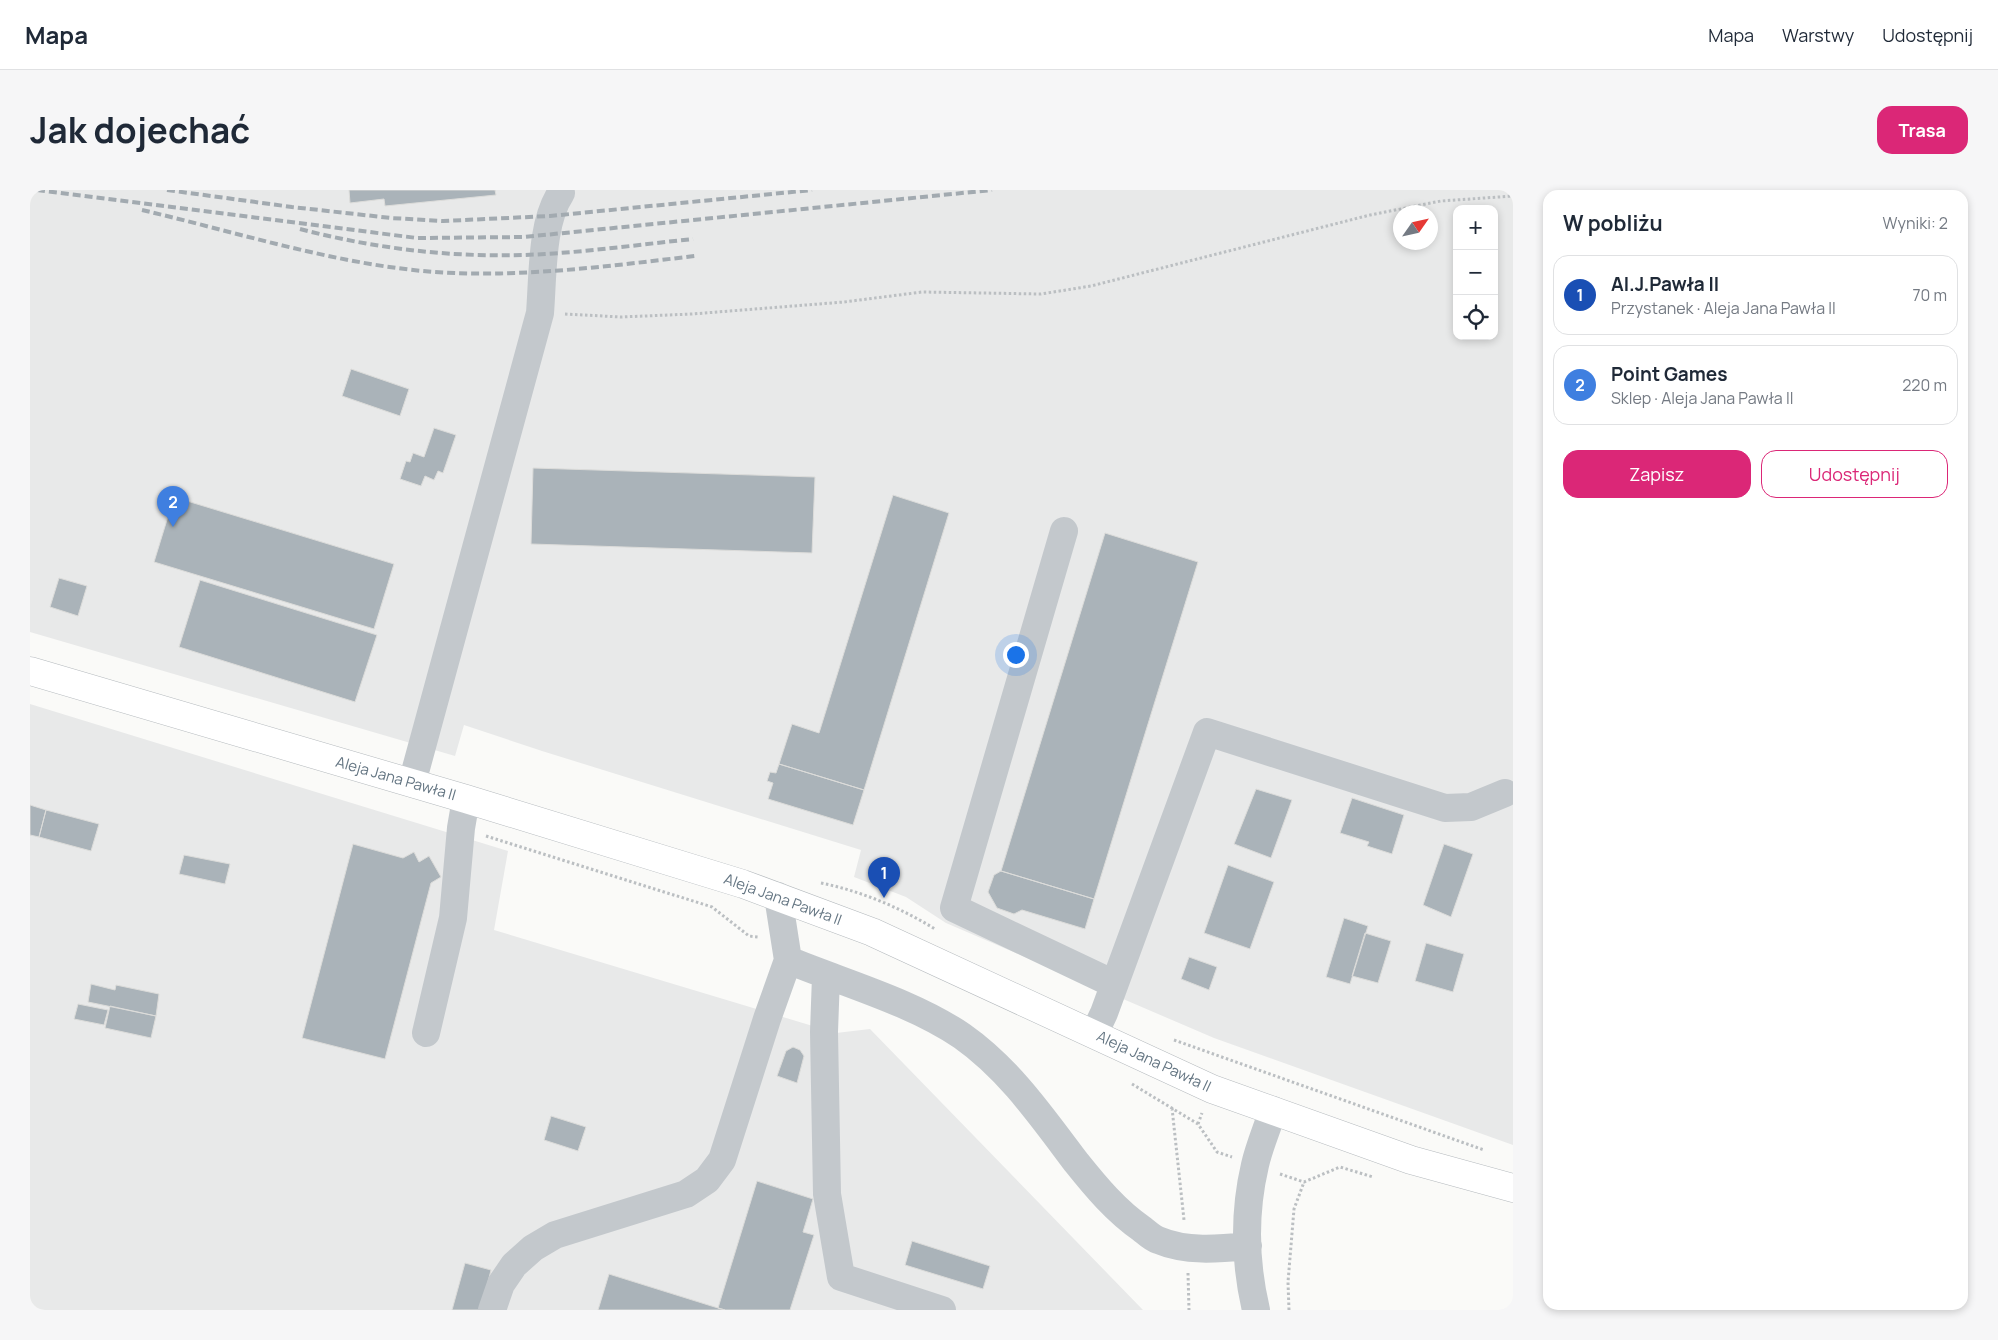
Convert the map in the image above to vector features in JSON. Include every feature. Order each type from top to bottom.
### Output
[{"type":"main road","name":"Aleja Jana Pawła II","points":[[30,671],[466,799],[778,896],[872,932],[1212,1089],[1411,1160],[1513,1188]]},
{"type":"street","points":[[412,783],[540,313],[547,235],[554,204],[561,193]]},
{"type":"street","points":[[1064,531],[954,908],[1114,984]]},
{"type":"street","points":[[1094,1034],[1206,732],[1445,808],[1471,807],[1505,793]]},
{"type":"street","points":[[426,1033],[453,918],[461,828],[466,799]]},
{"type":"street","points":[[492,1310],[501,1284],[514,1265],[533,1248],[554,1235],[686,1194],[707,1180],[722,1160],[767,1018],[788,960],[778,896]]},
{"type":"street","points":[[788,960],[911,1008],[961,1036],[1000,1067],[1026,1097],[1099,1191],[1129,1220],[1156,1240],[1187,1248],[1214,1249],[1248,1246]]},
{"type":"street","points":[[826,976],[824,1032],[827,1194],[841,1277],[942,1310]]},
{"type":"street","points":[[1256,1310],[1248,1246],[1248,1202],[1255,1165],[1272,1110]]},
{"type":"path","points":[[540,313],[620,317],[844,302],[922,292],[1041,294],[1091,286],[1370,215],[1440,201],[1513,196]]},
{"type":"path","points":[[1172,1108],[1187,1248],[1189,1310]]},
{"type":"path","points":[[1289,1310],[1288,1282],[1294,1209],[1304,1182]]},
{"type":"shaded area","points":[[30,190],[1513,190],[1513,1145],[1214,1038],[946,923],[906,897],[854,877],[861,850],[464,725],[455,756],[30,632]]},
{"type":"shaded area","points":[[30,704],[508,851],[494,930],[836,1033],[870,1029],[1143,1310],[30,1310]]},
{"type":"building","points":[[349,190],[495,190],[496,195],[385,206],[384,199],[350,203]]},
{"type":"building","points":[[351,369],[409,389],[400,416],[342,396]]},
{"type":"building","points":[[434,428],[456,435],[443,473],[438,471],[434,480],[425,476],[421,486],[400,479],[406,461],[410,462],[413,453],[424,457]]},
{"type":"building","points":[[533,468],[815,477],[812,553],[531,544]]},
{"type":"building","points":[[893,495],[949,513],[864,790],[779,764],[792,724],[819,733]]},
{"type":"building","points":[[174,497],[394,564],[374,629],[154,562]]},
{"type":"building","points":[[1105,533],[1198,562],[1094,899],[1001,871]]},
{"type":"building","points":[[59,578],[87,586],[78,616],[50,607]]},
{"type":"building","points":[[200,580],[377,635],[355,702],[179,647]]},
{"type":"building","points":[[779,764],[864,790],[853,825],[768,799],[773,783],[767,781],[770,772],[776,773]]},
{"type":"building","points":[[1256,789],[1292,800],[1271,858],[1234,844]]},
{"type":"building","points":[[1352,798],[1404,815],[1392,854],[1367,846],[1369,842],[1340,833]]},
{"type":"building","points":[[30,805],[46,810],[39,837],[30,835]]},
{"type":"building","points":[[46,810],[99,824],[91,851],[39,837]]},
{"type":"building","points":[[353,844],[403,858],[414,852],[419,862],[429,856],[441,877],[431,883],[385,1059],[302,1038]]},
{"type":"building","points":[[1444,844],[1473,854],[1451,917],[1423,905]]},
{"type":"building","points":[[184,855],[230,864],[225,884],[179,874]]},
{"type":"building","points":[[1228,865],[1274,882],[1250,949],[1204,933]]},
{"type":"building","points":[[1001,871],[1094,899],[1085,929],[1022,910],[1014,914],[997,908],[988,892],[994,875]]},
{"type":"building","points":[[1344,918],[1368,926],[1350,984],[1326,977]]},
{"type":"building","points":[[1365,933],[1391,941],[1378,983],[1352,976]]},
{"type":"building","points":[[1426,943],[1464,954],[1453,992],[1415,981]]},
{"type":"building","points":[[1189,957],[1217,967],[1209,990],[1181,979]]},
{"type":"building","points":[[91,984],[115,990],[116,985],[159,994],[156,1016],[88,1002]]},
{"type":"building","points":[[78,1004],[108,1010],[104,1025],[74,1019]]},
{"type":"building","points":[[110,1006],[156,1016],[151,1038],[105,1028]]},
{"type":"building","points":[[793,1047],[800,1050],[804,1056],[797,1083],[777,1076],[786,1051]]},
{"type":"building","points":[[551,1116],[586,1127],[578,1151],[544,1140]]},
{"type":"building","points":[[757,1181],[813,1199],[803,1232],[814,1235],[790,1310],[725,1310],[718,1308]]},
{"type":"building","points":[[912,1241],[990,1266],[983,1289],[905,1265]]},
{"type":"building","points":[[465,1263],[491,1270],[481,1310],[452,1310]]},
{"type":"building","points":[[609,1274],[718,1308],[725,1310],[598,1310]]},
{"type":"railway","points":[[37,190],[417,238],[524,237],[992,190]]},
{"type":"railway","points":[[167,190],[292,207],[391,218],[443,221],[550,216],[812,190]]},
{"type":"railway","points":[[142,210],[324,255],[398,268],[435,272],[533,272],[695,256]]},
{"type":"railway","points":[[300,229],[391,247],[453,254],[483,255],[564,253],[693,239]]},
{"type":"place","name":"Point Games","points":[[173,527]]},
{"type":"place","name":"Al.J.Pawła II","points":[[884,898]]}]
